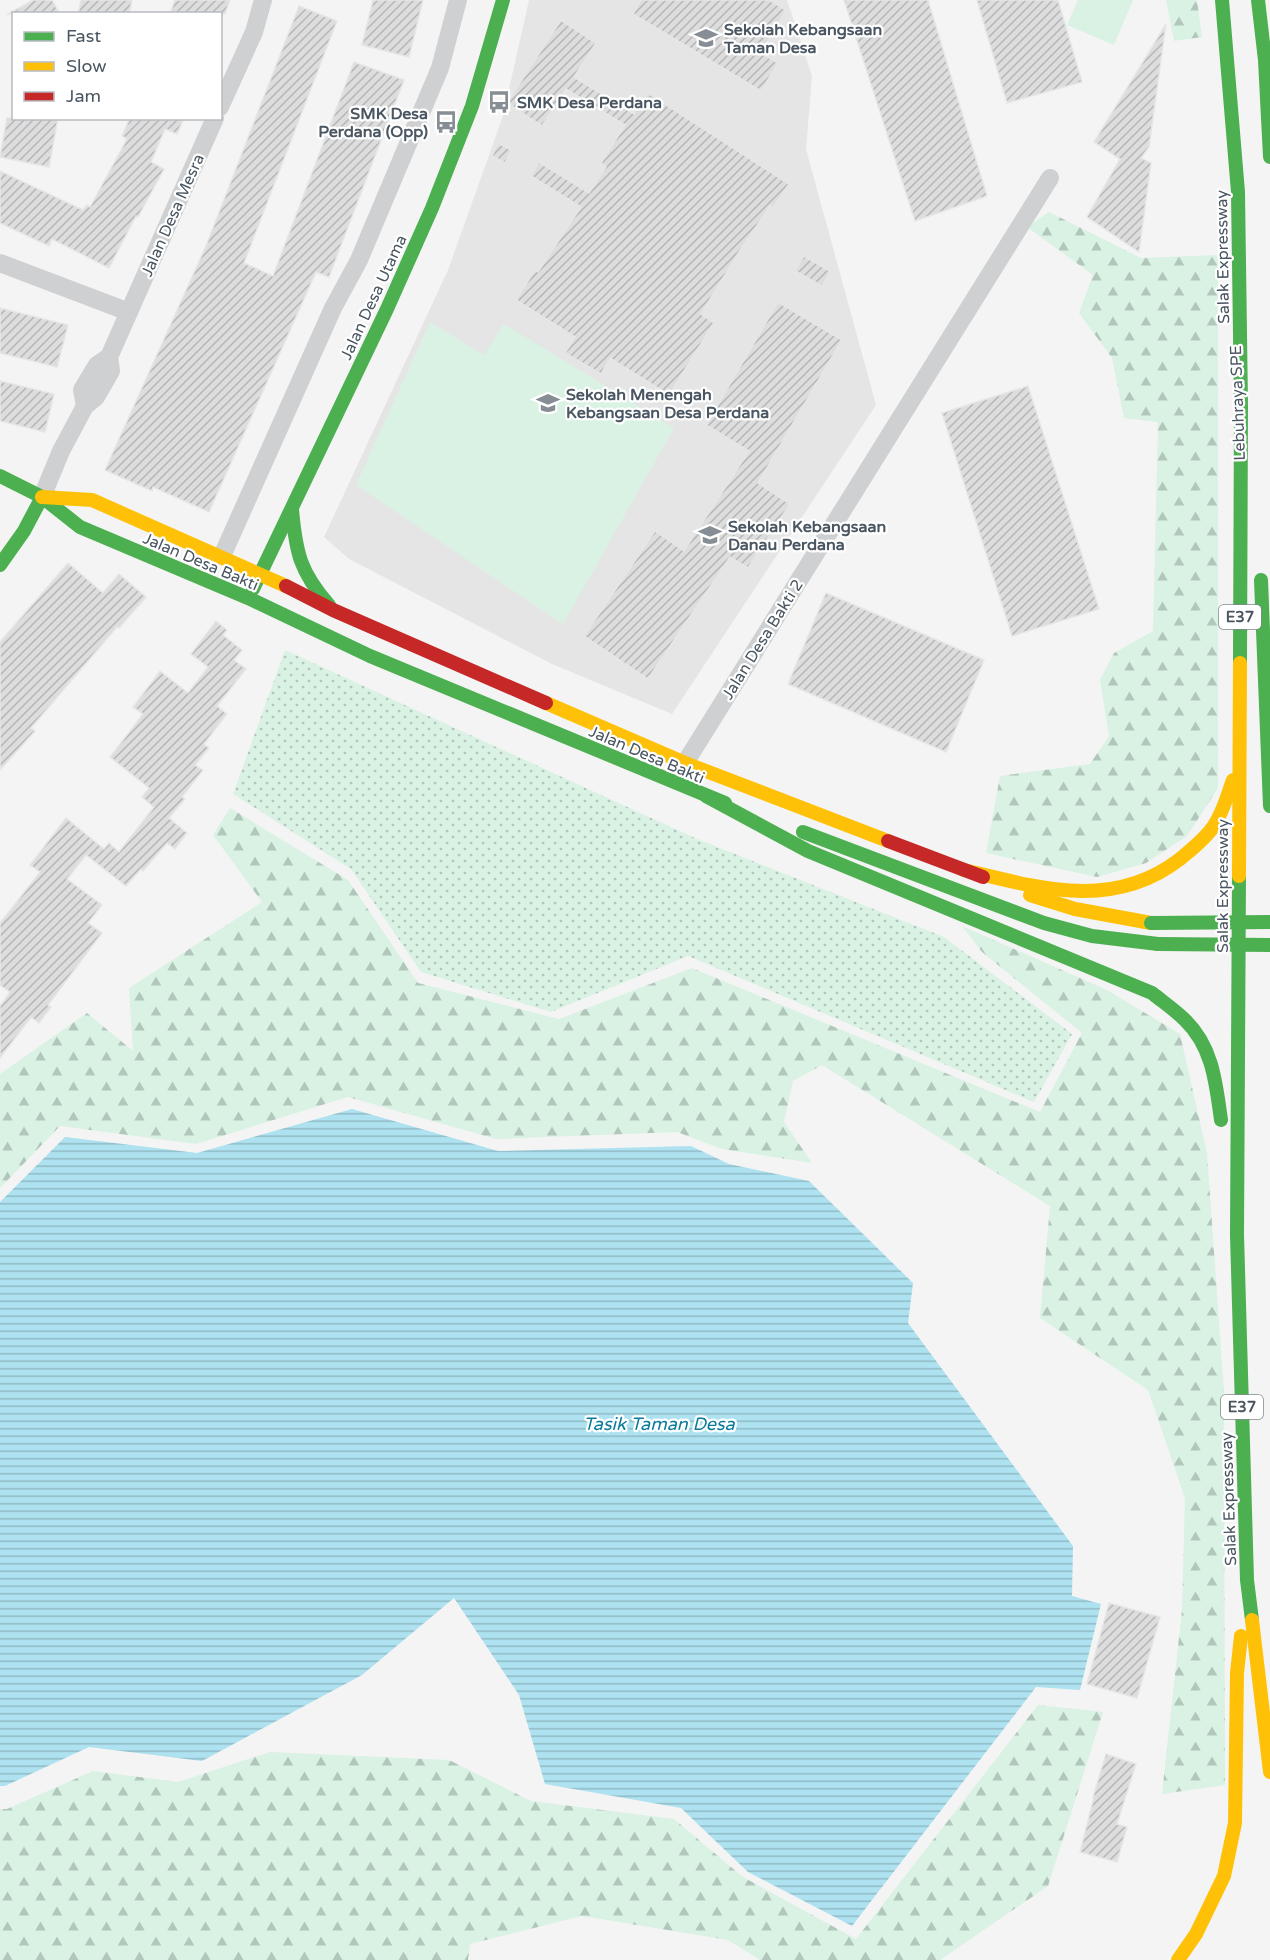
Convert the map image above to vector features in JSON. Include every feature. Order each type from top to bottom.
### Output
[{"type":"main road","name":"Jalan Desa Utama","points":[[248,598],[381,323],[446,177],[493,43],[503,0]]},
{"type":"main road","name":"Salak Expressway","points":[[1222,0],[1238,192],[1241,405],[1237,1235],[1247,1580],[1270,1772]]},
{"type":"main road","name":"Lebuhraya SPE","points":[[1228,0],[1239,63],[1255,441]]},
{"type":"main road","points":[[1258,0],[1265,60],[1270,157]]},
{"type":"main road","name":"Jalan Desa Bakti","points":[[0,476],[42,497],[80,527],[248,598],[370,656],[706,796],[1044,923],[1092,936],[1158,944],[1270,945]]},
{"type":"main road","name":"Jalan Desa Bakti","points":[[42,497],[92,500],[222,556],[333,610],[685,763],[1067,908],[1151,922],[1270,922]]},
{"type":"main road","points":[[0,565],[24,531],[42,497]]},
{"type":"main road","points":[[292,510],[296,550],[301,566],[308,580],[333,610]]},
{"type":"main road","points":[[1260,571],[1270,806]]},
{"type":"main road","points":[[964,870],[1050,889],[1083,892],[1108,890],[1157,874],[1196,846],[1212,827],[1224,805],[1239,758]]},
{"type":"main road","points":[[706,796],[808,850],[1152,993],[1181,1015],[1197,1032],[1211,1061],[1217,1086],[1237,1235]]},
{"type":"main road","points":[[1178,1960],[1196,1934],[1224,1876],[1235,1823],[1236,1673],[1247,1580]]},
{"type":"street","points":[[222,103],[254,32],[263,0]]},
{"type":"street","points":[[222,556],[333,308],[359,260],[391,185],[440,68],[458,0]]},
{"type":"street","name":"Jalan Desa Mesra","points":[[42,497],[85,406],[96,397],[111,371],[109,357],[214,120]]},
{"type":"street","name":"Jalan Desa Bakti 2","points":[[685,763],[1050,178]]},
{"type":"street","points":[[0,263],[129,312]]},
{"type":"shaded area","name":"Sekolah Menengah Kebangsaan Desa Perdana","points":[[529,0],[787,0],[812,76],[806,149],[876,405],[672,714],[552,664],[349,559],[324,537],[448,270],[503,116]]},
{"type":"green space","points":[[1078,0],[1133,0],[1114,45],[1067,25]]},
{"type":"green space","points":[[1166,0],[1197,0],[1202,37],[1174,41]]},
{"type":"green space","points":[[1049,212],[1141,258],[1218,255],[1218,788],[1187,836],[1146,863],[1097,877],[986,853],[1000,776],[1090,764],[1109,736],[1100,680],[1114,653],[1153,631],[1158,422],[1124,418],[1112,358],[1079,313],[1093,275],[1027,227]]},
{"type":"green space","points":[[430,322],[484,355],[504,324],[674,428],[563,624],[356,485]]},
{"type":"green space","points":[[285,650],[697,839],[944,937],[1072,1034],[1034,1102],[688,956],[551,1012],[421,972],[351,869],[233,794]]},
{"type":"green space","points":[[230,808],[348,880],[418,983],[559,1019],[692,968],[1040,1112],[1082,1033],[982,952],[962,926],[1107,990],[1180,1034],[1207,1153],[1224,1392],[1225,1785],[1162,1794],[1182,1610],[1185,1498],[1148,1390],[1040,1318],[1050,1206],[822,1065],[793,1081],[784,1122],[812,1163],[722,1149],[677,1132],[496,1139],[348,1097],[196,1144],[60,1126],[0,1188],[0,1074],[87,1013],[133,1051],[129,988],[262,902],[213,835]]},
{"type":"green space","points":[[1038,1705],[1103,1712],[1048,1886],[940,1960],[760,1960],[728,1940],[582,1916],[470,1944],[468,1960],[0,1960],[0,1809],[7,1809],[93,1771],[178,1782],[270,1752],[449,1760],[531,1801],[674,1819],[743,1877],[856,1939]]},
{"type":"water","name":"Tasik Taman Desa","points":[[352,1109],[498,1151],[691,1146],[729,1164],[809,1181],[913,1283],[908,1323],[1073,1546],[1072,1596],[1101,1604],[1080,1690],[1036,1687],[852,1926],[748,1872],[681,1808],[545,1784],[519,1695],[454,1598],[362,1675],[202,1761],[89,1747],[5,1786],[0,1786],[0,1202],[65,1137],[197,1153]]},
{"type":"building","points":[[33,0],[52,0],[59,12],[12,12],[8,14]]},
{"type":"building","points":[[81,0],[132,0],[129,12],[78,12]]},
{"type":"building","points":[[175,0],[230,0],[225,14],[222,12],[171,12]]},
{"type":"building","points":[[373,0],[423,0],[409,57],[362,45]]},
{"type":"building","points":[[641,0],[769,0],[786,10],[761,53],[778,63],[761,91],[633,14]]},
{"type":"building","points":[[844,0],[928,0],[987,196],[915,221]]},
{"type":"building","points":[[977,0],[1058,0],[1082,82],[1007,103]]},
{"type":"building","points":[[299,6],[337,21],[244,263],[273,276],[354,62],[404,80],[329,277],[316,272],[209,512],[153,487],[152,491],[105,470],[206,246]]},
{"type":"building","points":[[561,20],[596,43],[574,77],[634,114],[648,93],[789,184],[773,208],[770,206],[701,314],[714,323],[669,395],[610,358],[601,374],[565,353],[575,337],[516,300],[535,270],[538,272],[581,207],[531,176],[539,162],[589,193],[606,167],[601,163],[625,125],[566,89],[542,126],[507,103]]},
{"type":"building","points":[[1166,24],[1149,147],[1141,158],[1151,163],[1139,252],[1087,217],[1120,159],[1094,142]]},
{"type":"building","points":[[7,118],[12,118],[12,120],[58,120],[49,167],[0,157]]},
{"type":"building","points":[[129,120],[183,120],[177,134],[165,129],[151,162],[164,169],[109,268],[52,239],[49,246],[0,223],[0,171],[83,210],[87,205],[90,207],[127,139],[122,136]]},
{"type":"building","points":[[498,143],[511,150],[505,163],[492,156]]},
{"type":"building","points":[[804,256],[830,271],[822,286],[795,271]]},
{"type":"building","points":[[778,302],[842,340],[758,483],[790,504],[748,568],[730,557],[648,679],[584,636],[655,531],[684,551],[749,451],[706,425]]},
{"type":"building","points":[[0,308],[68,325],[57,367],[0,353]]},
{"type":"building","points":[[0,381],[54,394],[45,432],[0,421]]},
{"type":"building","points":[[1028,386],[1099,609],[1012,636],[942,413]]},
{"type":"building","points":[[68,563],[103,593],[119,574],[146,597],[119,628],[117,627],[31,728],[35,731],[0,770],[0,642]]},
{"type":"building","points":[[826,593],[984,660],[946,752],[788,684]]},
{"type":"building","points":[[216,621],[227,630],[223,635],[242,650],[234,660],[246,669],[217,706],[227,714],[204,744],[209,748],[195,765],[203,770],[182,797],[185,799],[169,818],[187,833],[175,849],[167,843],[143,871],[141,869],[126,886],[86,855],[67,879],[102,905],[88,923],[102,933],[48,1005],[51,1007],[39,1023],[31,1017],[0,1058],[0,1006],[10,992],[0,985],[0,923],[40,872],[30,865],[66,818],[104,849],[109,843],[119,852],[154,807],[142,797],[149,788],[110,757],[143,714],[133,707],[160,671],[188,693],[208,667],[191,654]]},
{"type":"building","points":[[1109,1603],[1160,1617],[1137,1698],[1087,1684]]},
{"type":"building","points":[[1106,1754],[1136,1764],[1117,1824],[1127,1827],[1117,1862],[1080,1852]]},
{"type":"traffic: fast","points":[[253,589],[387,309],[432,208],[472,106],[503,0]]},
{"type":"traffic: fast","points":[[1222,0],[1238,192],[1241,405],[1240,663]]},
{"type":"traffic: fast","points":[[1258,0],[1265,60],[1270,157]]},
{"type":"traffic: fast","points":[[0,476],[42,497],[80,527],[248,598],[370,656],[725,803]]},
{"type":"traffic: fast","points":[[0,565],[24,531],[42,497]]},
{"type":"traffic: fast","points":[[292,510],[295,538],[301,561],[312,582],[329,605]]},
{"type":"traffic: fast","points":[[1261,580],[1270,806]]},
{"type":"traffic: fast","points":[[706,796],[808,851],[1152,993],[1185,1020],[1202,1042],[1212,1067],[1221,1120]]},
{"type":"traffic: fast","points":[[803,832],[1044,923],[1092,936],[1158,944]]},
{"type":"traffic: fast","points":[[1239,876],[1237,1235],[1247,1580],[1252,1620]]},
{"type":"traffic: fast","points":[[1151,923],[1270,922]]},
{"type":"traffic: fast","points":[[1158,944],[1270,945]]},
{"type":"traffic: slow","points":[[42,497],[92,500],[286,586]]},
{"type":"traffic: slow","points":[[1239,876],[1240,663]]},
{"type":"traffic: slow","points":[[546,703],[685,763],[888,841]]},
{"type":"traffic: slow","points":[[964,870],[1020,883],[1075,891],[1102,890],[1129,885],[1155,875],[1180,859],[1202,840],[1220,816],[1233,780]]},
{"type":"traffic: slow","points":[[1030,895],[1075,909],[1151,923]]},
{"type":"traffic: slow","points":[[1252,1620],[1270,1772]]},
{"type":"traffic: slow","points":[[1178,1960],[1196,1934],[1224,1876],[1235,1823],[1237,1673],[1241,1636]]},
{"type":"traffic: jam","points":[[286,586],[333,610],[546,703]]},
{"type":"traffic: jam","points":[[888,841],[983,877]]},
{"type":"place","name":"Sekolah Kebangsaan Taman Desa","points":[[706,38]]},
{"type":"place","name":"SMK Desa Perdana","points":[[499,102]]},
{"type":"place","name":"SMK Desa Perdana (Opp)","points":[[446,122]]},
{"type":"place","name":"Sekolah Menengah Kebangsaan Desa Perdana","points":[[548,403]]},
{"type":"place","name":"Sekolah Kebangsaan Danau Perdana","points":[[710,535]]}]
